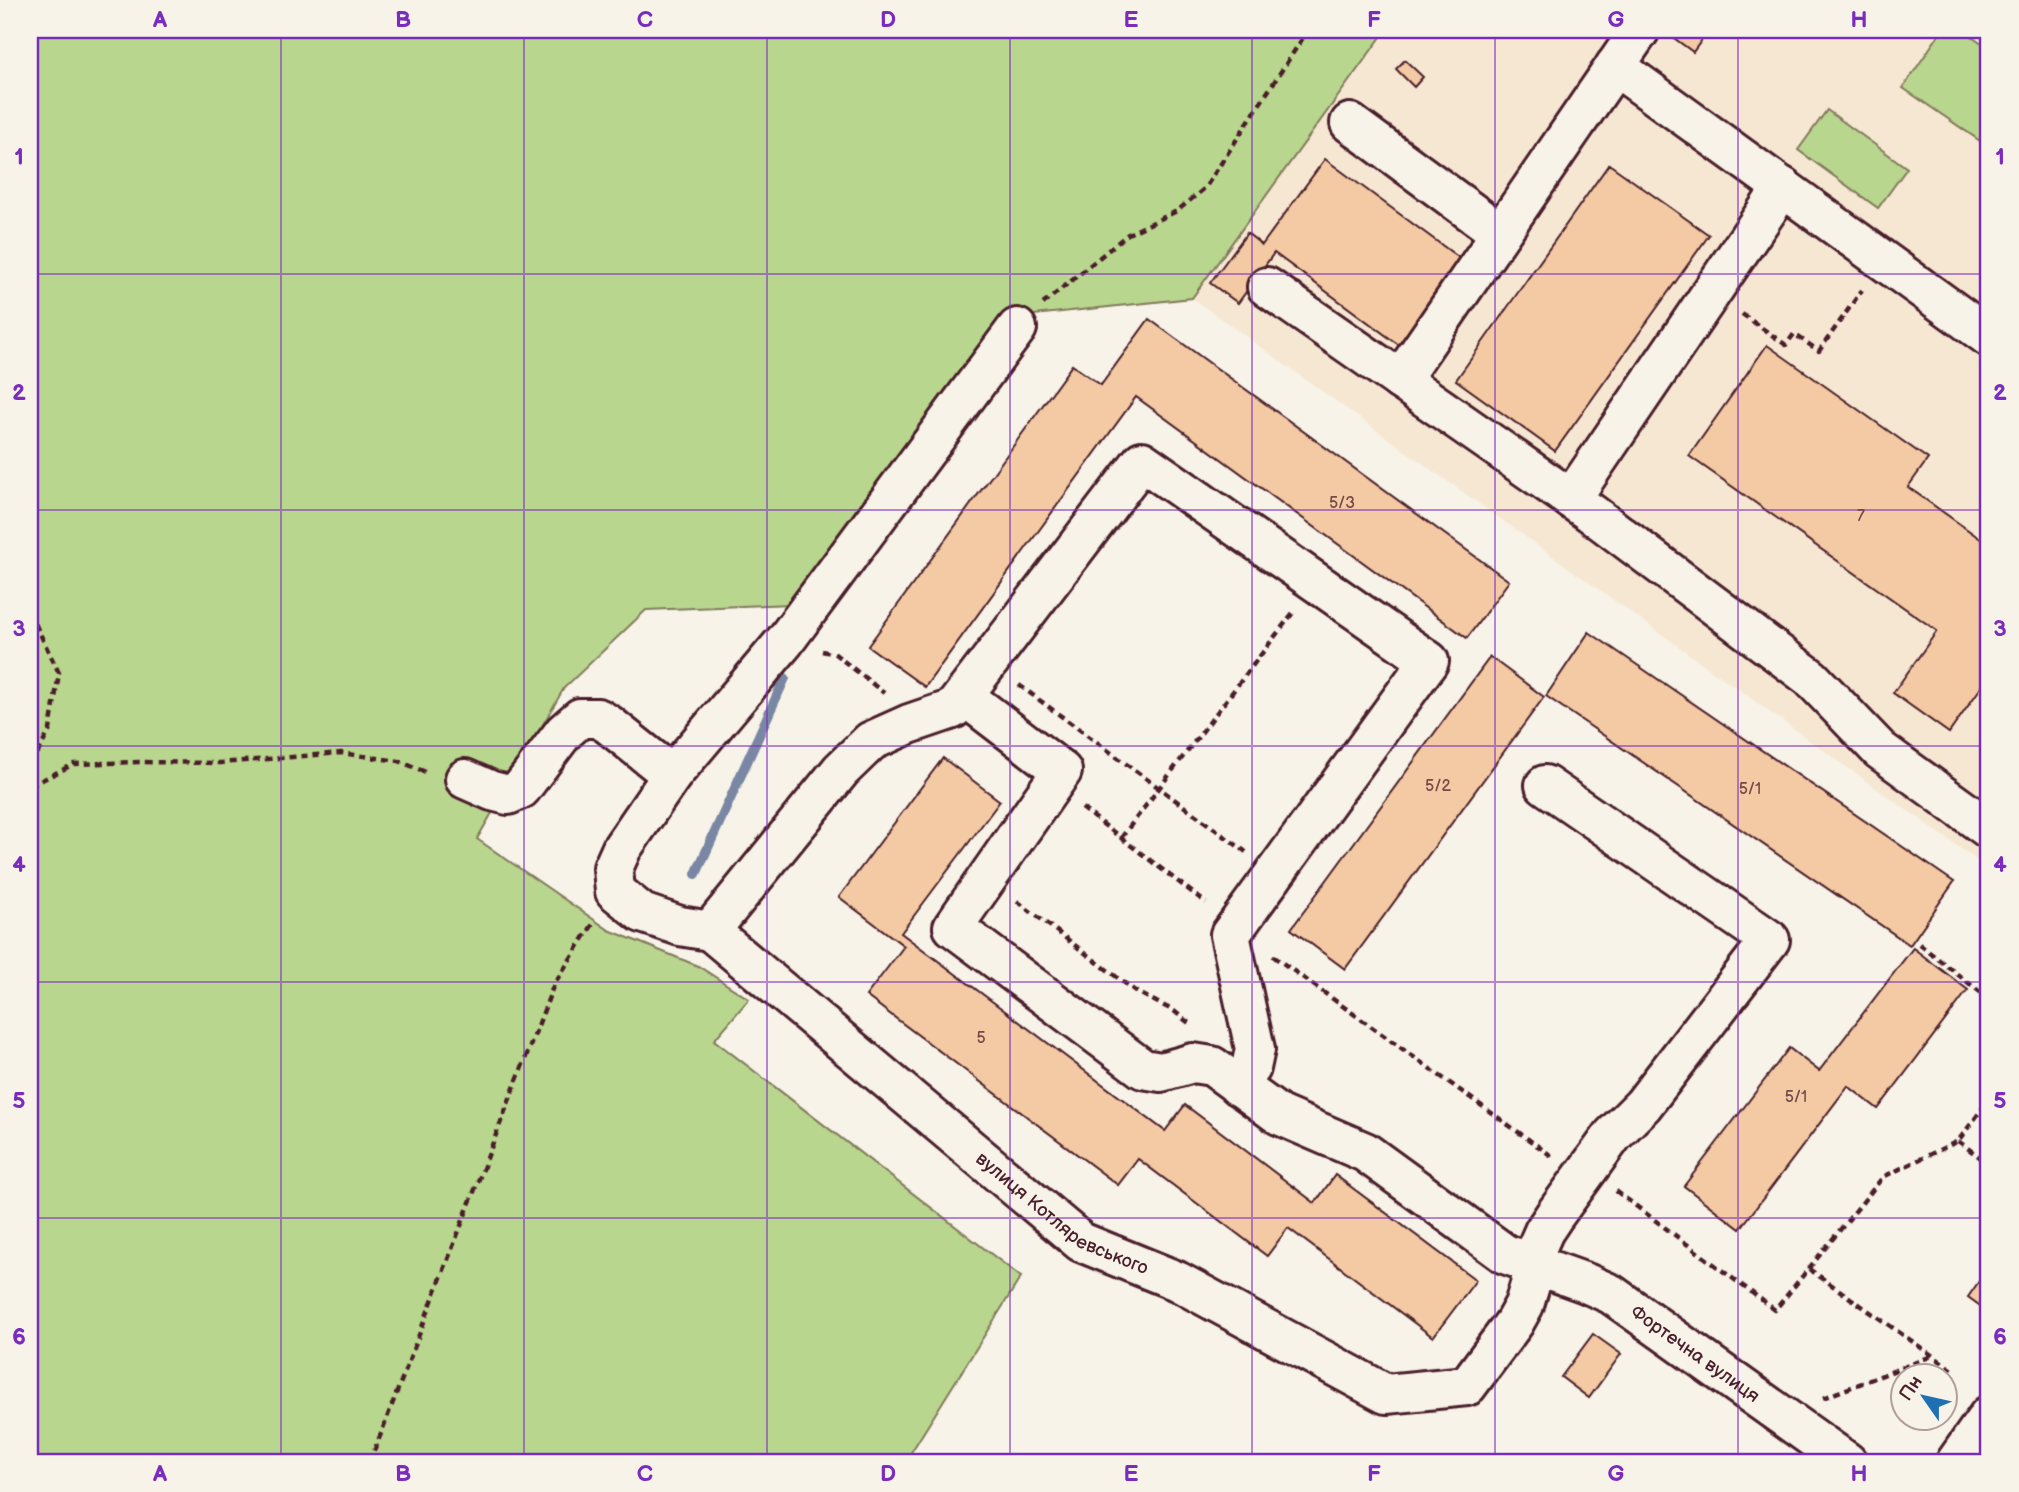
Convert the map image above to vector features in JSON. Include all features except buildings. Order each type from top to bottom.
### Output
[{"type":"street","points":[[1400,380],[1640,30]]},
{"type":"street","points":[[1615,66],[1989,337]]},
{"type":"street","points":[[1350,123],[1500,233]]},
{"type":"street","points":[[1571,499],[1783,187]]},
{"type":"street","points":[[1267,286],[1571,499],[1811,678],[1880,750],[1989,829]]},
{"type":"street","points":[[1017,328],[785,641],[672,775],[622,848],[613,869],[615,891],[642,913],[680,926],[710,931],[841,770],[871,741],[953,709],[1142,461],[1429,661],[1230,935],[1255,1049],[1251,1068],[1238,1086]]},
{"type":"street","name":"Фортечна вулиця","points":[[964,696],[1062,771],[953,927],[1143,1069],[1161,1072],[1194,1063],[1212,1066],[1279,1115],[1365,1152],[1505,1254],[1611,1294],[1847,1462]]},
{"type":"street","points":[[451,778],[508,794],[521,789],[564,732],[580,718],[598,718],[608,724],[672,775]]},
{"type":"street","points":[[1534,1265],[1544,1231],[1612,1135],[1643,1105],[1770,940],[1545,785]]},
{"type":"street","name":"вулиця Котляревського","points":[[710,931],[1081,1242],[1177,1281],[1386,1394],[1467,1386],[1514,1323],[1527,1295],[1534,1265]]},
{"type":"street","points":[[1956,1462],[1989,1415]]},
{"type":"path","points":[[1017,328],[1128,234],[1177,211],[1205,188],[1308,30]]},
{"type":"path","points":[[1746,317],[1786,345],[1794,334],[1819,351],[1863,289]]},
{"type":"path","points":[[1121,838],[1301,602]]},
{"type":"path","points":[[30,613],[59,673],[50,730],[30,767]]},
{"type":"path","points":[[785,641],[808,650],[835,654],[890,698],[909,724]]},
{"type":"path","points":[[1009,678],[1246,852]]},
{"type":"path","points":[[30,786],[74,764],[220,763],[341,753],[399,761],[451,778]]},
{"type":"path","points":[[1082,807],[1206,903]]},
{"type":"path","points":[[370,1462],[554,984],[615,891]]},
{"type":"path","points":[[1017,901],[1135,991],[1174,1011],[1194,1027]]},
{"type":"path","points":[[1919,944],[1989,999]]},
{"type":"path","points":[[1272,955],[1562,1164]]},
{"type":"path","points":[[1607,1184],[1775,1310],[1883,1177],[1958,1141],[1989,1100]]},
{"type":"path","points":[[1958,1141],[1989,1164]]},
{"type":"path","points":[[1809,1269],[1942,1362]]},
{"type":"path","points":[[1820,1399],[1933,1356]]},
{"type":"shaded area","points":[[1386,30],[1989,30],[1989,869],[1192,298]]},
{"type":"green space","points":[[30,30],[1386,30],[1192,298],[1006,318],[791,604],[646,610],[564,688],[477,839],[609,930],[698,966],[749,999],[714,1040],[1021,1277],[905,1462],[30,1462]]},
{"type":"green space","points":[[1942,30],[1963,30],[1989,48],[1989,147],[1903,88]]},
{"type":"green space","points":[[1827,110],[1907,168],[1878,208],[1798,150]]},
{"type":"waterway","points":[[696,874],[785,678]]}]
